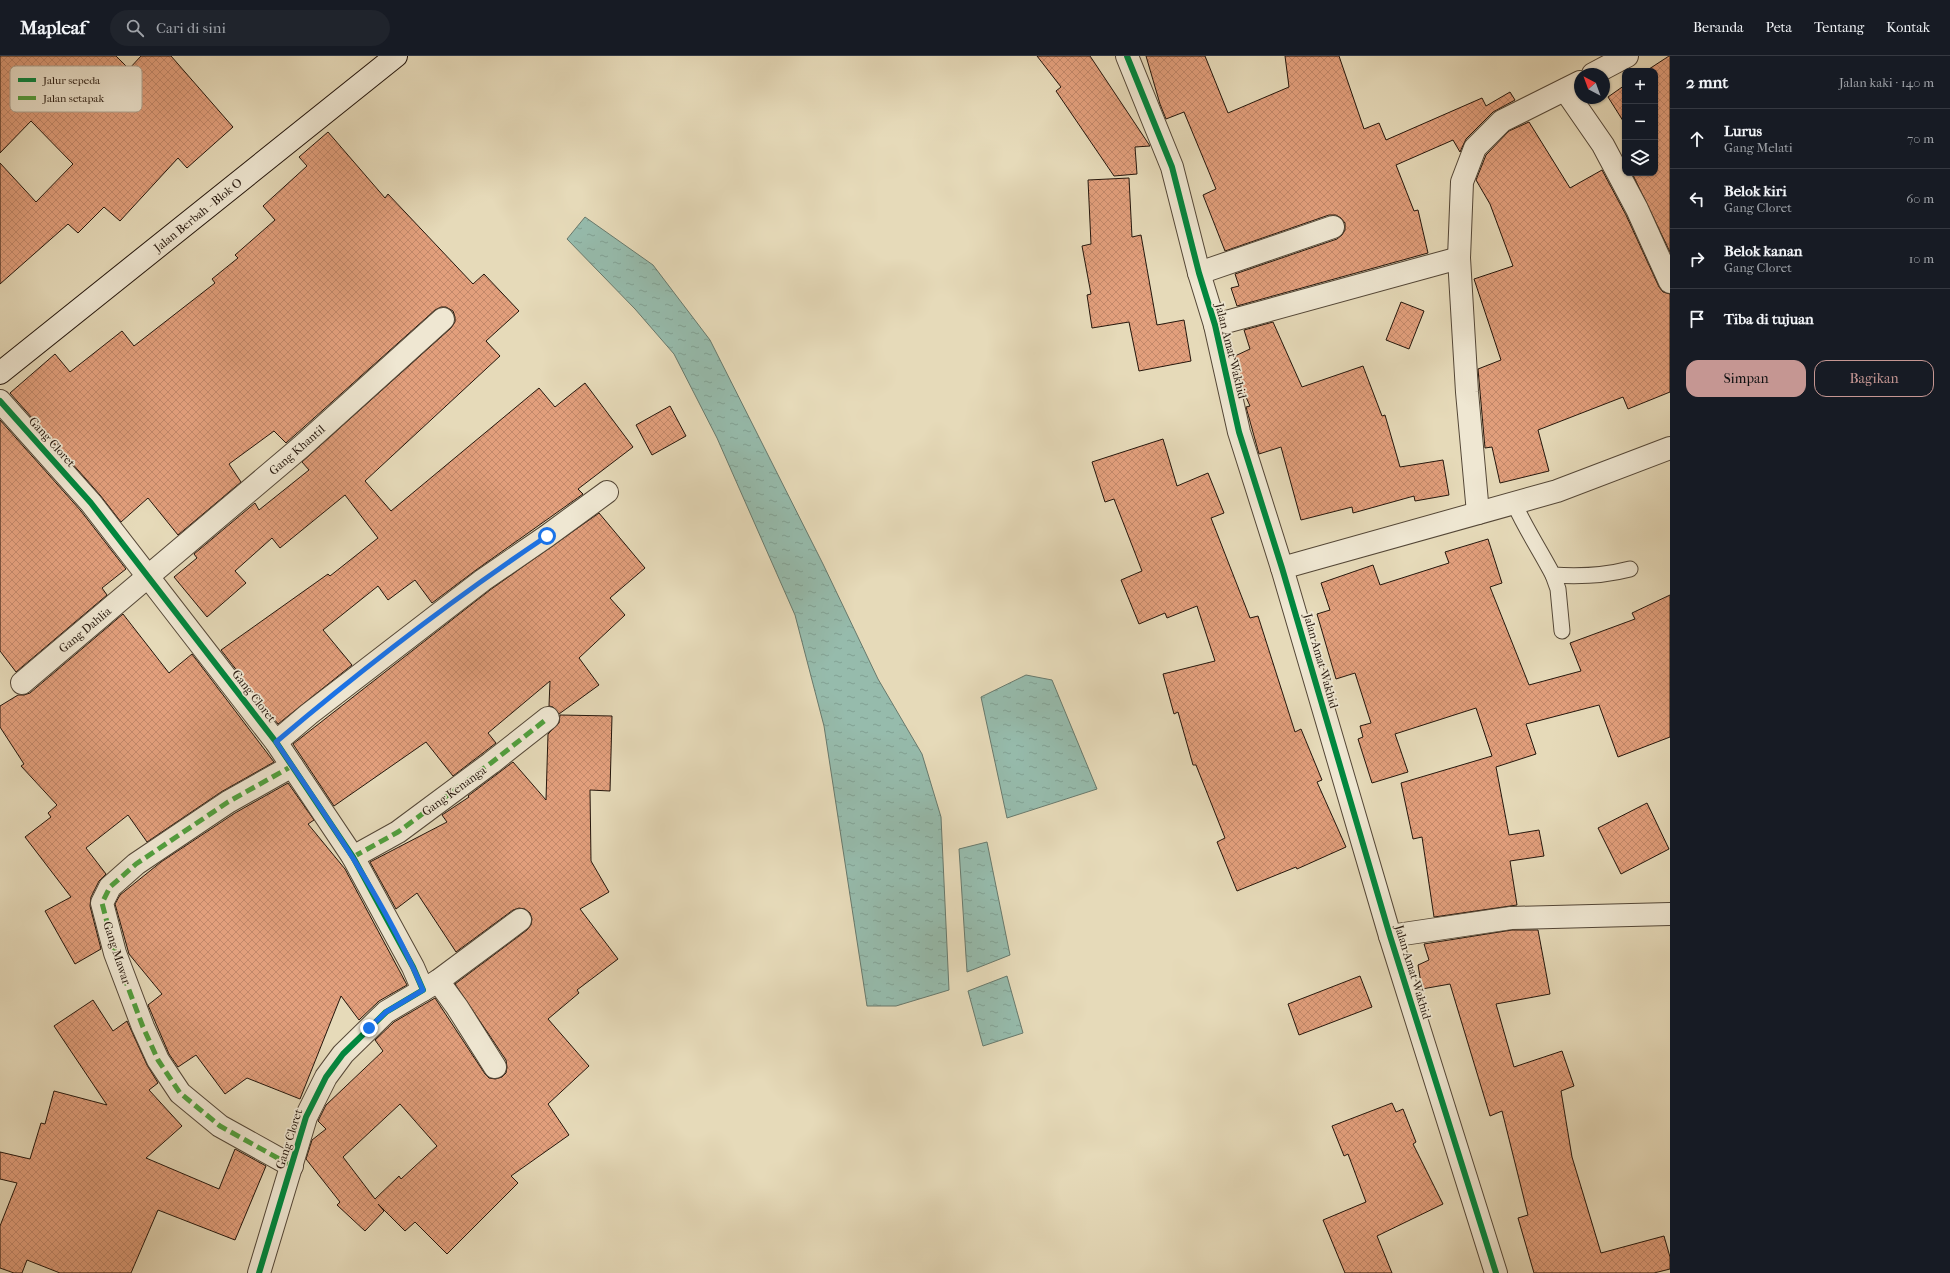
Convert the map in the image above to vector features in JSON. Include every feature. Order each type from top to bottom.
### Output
[{"type":"street","name":"Jalan Berbah - Blok O","points":[[0,374],[396,56]]},
{"type":"street","name":"Jalan Amat Wakhid","points":[[1127,56],[1172,167],[1199,273],[1215,325],[1239,432],[1282,568],[1390,936],[1496,1273]]},
{"type":"street","points":[[1602,68],[1618,58]]},
{"type":"street","points":[[1478,513],[1467,392],[1460,258],[1462,182],[1475,148],[1502,121],[1573,86],[1637,209],[1670,282]]},
{"type":"street","points":[[1199,273],[1333,227]]},
{"type":"street","points":[[1215,325],[1460,258]]},
{"type":"street","name":"Gang Khantil","points":[[148,577],[301,447],[443,319]]},
{"type":"street","name":"Gang Cloret","points":[[0,401],[91,503],[276,742],[353,857],[413,967],[430,985],[386,1012],[343,1054],[326,1076],[306,1118],[259,1273]]},
{"type":"street","points":[[1282,568],[1557,491],[1670,448]]},
{"type":"street","points":[[276,742],[309,714],[482,580],[547,536],[607,492]]},
{"type":"street","name":"Gang Dahlia","points":[[22,683],[148,577]]},
{"type":"street","name":"Gang Kenanga","points":[[353,857],[398,832],[491,764],[548,718]]},
{"type":"street","name":"Gang Mawar","points":[[292,766],[228,802],[136,864],[110,887],[102,902],[115,953],[143,1027],[158,1060],[180,1093],[220,1126],[292,1166]]},
{"type":"street","points":[[1390,936],[1511,918],[1670,914]]},
{"type":"street","points":[[495,1067],[457,1007],[430,985],[520,920]]},
{"type":"lane","points":[[1514,503],[1522,521],[1532,535],[1553,575],[1558,589],[1562,631]]},
{"type":"lane","points":[[1553,575],[1586,577],[1630,569]]},
{"type":"water","points":[[585,217],[653,265],[710,340],[823,564],[878,679],[922,754],[941,817],[949,990],[896,1006],[867,1006],[824,726],[795,615],[717,438],[674,354],[635,309],[567,239]]},
{"type":"water","points":[[1026,675],[1052,680],[1097,789],[1007,818],[981,697]]},
{"type":"water","points":[[987,842],[1010,955],[967,972],[959,849]]},
{"type":"water","points":[[1007,976],[1023,1033],[983,1046],[968,991]]},
{"type":"building","points":[[0,56],[116,56],[126,66],[10,66],[10,112],[142,112],[142,66],[132,66],[141,56],[171,56],[233,127],[187,168],[178,158],[120,221],[104,207],[78,233],[68,224],[0,284],[0,163],[36,202],[73,164],[31,121],[0,153]]},
{"type":"building","points":[[1037,56],[1090,56],[1150,146],[1135,147],[1137,174],[1114,176],[1056,91],[1061,87]]},
{"type":"building","points":[[1146,56],[1205,56],[1228,113],[1289,87],[1285,56],[1339,56],[1364,129],[1379,123],[1386,140],[1482,98],[1486,106],[1510,92],[1515,100],[1493,112],[1466,139],[1460,152],[1453,140],[1396,165],[1414,211],[1418,210],[1428,253],[1237,306],[1231,288],[1239,286],[1235,274],[1337,239],[1345,230],[1345,223],[1336,215],[1329,215],[1225,251],[1203,195],[1216,189],[1184,112],[1166,119]]},
{"type":"building","points":[[1670,56],[1670,252],[1633,176],[1658,176],[1658,68],[1651,68]]},
{"type":"building","points":[[1622,87],[1622,119],[1610,100],[1610,96]]},
{"type":"building","points":[[1529,122],[1570,188],[1602,170],[1626,215],[1659,287],[1663,292],[1670,294],[1670,392],[1628,409],[1623,397],[1538,430],[1549,471],[1500,483],[1492,447],[1485,448],[1478,369],[1501,360],[1474,279],[1513,266],[1490,204],[1476,180],[1486,155],[1509,131]]},
{"type":"building","points":[[328,132],[385,198],[388,194],[473,284],[484,274],[519,311],[486,341],[500,356],[365,481],[391,511],[539,388],[555,407],[585,383],[633,447],[578,489],[583,494],[432,603],[415,580],[388,600],[378,586],[323,630],[352,665],[278,724],[221,650],[328,574],[330,576],[378,538],[345,495],[280,548],[272,538],[235,571],[246,583],[207,617],[174,577],[197,558],[194,554],[255,503],[259,510],[309,470],[302,462],[451,328],[455,322],[453,311],[446,307],[441,307],[435,310],[286,443],[274,431],[229,464],[241,482],[178,535],[148,498],[121,522],[100,495],[10,393],[55,354],[70,372],[122,331],[134,346],[215,283],[212,279],[238,258],[235,255],[275,220],[263,206],[307,166],[299,157]]},
{"type":"building","points":[[1129,178],[1132,237],[1141,235],[1157,325],[1184,320],[1191,361],[1139,371],[1129,322],[1092,328],[1087,295],[1091,294],[1082,246],[1091,244],[1088,180]]},
{"type":"building","points":[[1401,302],[1424,311],[1409,349],[1386,340]]},
{"type":"building","points":[[1273,322],[1302,387],[1363,366],[1382,416],[1385,415],[1400,467],[1443,460],[1449,495],[1415,501],[1414,496],[1353,513],[1352,507],[1301,520],[1281,447],[1259,454],[1246,407],[1250,406],[1241,386],[1235,356],[1250,349],[1244,330]]},
{"type":"building","points":[[670,406],[686,436],[652,455],[636,425]]},
{"type":"building","points":[[0,420],[81,511],[126,569],[102,588],[107,595],[16,672],[0,651]]},
{"type":"building","points":[[1163,439],[1177,486],[1208,473],[1224,513],[1211,518],[1250,618],[1258,616],[1295,732],[1301,729],[1322,780],[1317,782],[1346,847],[1297,869],[1296,867],[1237,891],[1217,842],[1225,838],[1196,765],[1193,765],[1178,712],[1174,714],[1163,674],[1215,661],[1197,606],[1167,618],[1165,613],[1139,624],[1121,580],[1142,571],[1114,499],[1105,502],[1092,462]]},
{"type":"building","points":[[599,513],[645,568],[610,598],[625,615],[579,658],[599,685],[559,714],[553,707],[549,706],[550,681],[488,733],[496,743],[453,776],[426,742],[334,806],[293,744],[490,590]]},
{"type":"building","points":[[1488,539],[1502,583],[1490,587],[1529,685],[1581,671],[1570,643],[1635,619],[1632,613],[1670,595],[1670,737],[1618,757],[1599,705],[1526,724],[1536,754],[1496,767],[1509,835],[1539,830],[1544,856],[1510,861],[1517,905],[1434,917],[1422,837],[1413,839],[1401,783],[1492,756],[1476,708],[1395,734],[1408,772],[1372,783],[1358,739],[1363,737],[1360,726],[1371,723],[1355,673],[1336,679],[1317,614],[1330,610],[1321,583],[1373,565],[1380,585],[1449,563],[1445,552]]},
{"type":"building","points":[[123,614],[169,673],[192,654],[274,762],[221,792],[147,842],[128,815],[86,848],[106,874],[99,881],[91,897],[90,906],[101,949],[75,964],[45,911],[71,897],[25,837],[51,817],[48,813],[57,805],[21,766],[24,764],[0,727],[0,706],[18,695],[30,693]]},
{"type":"building","points":[[560,715],[612,716],[610,791],[590,790],[591,861],[609,892],[580,909],[618,959],[577,990],[579,993],[548,1019],[589,1066],[548,1104],[569,1135],[511,1176],[518,1183],[447,1254],[415,1222],[405,1231],[378,1204],[384,1211],[365,1231],[337,1205],[340,1202],[306,1159],[312,1140],[326,1129],[318,1121],[326,1105],[383,1051],[375,1040],[394,1022],[435,998],[485,1074],[489,1078],[495,1079],[502,1077],[506,1073],[506,1060],[455,984],[527,930],[531,925],[532,919],[530,913],[525,909],[519,908],[513,910],[456,952],[417,893],[396,909],[370,862],[447,822],[442,815],[469,797],[468,796],[513,762],[546,800],[548,734],[559,723]],"holes":[[[400,1104],[437,1146],[401,1179],[399,1176],[375,1199],[343,1157]]]},
{"type":"building","points":[[288,783],[314,820],[308,824],[345,869],[407,985],[379,1001],[359,1020],[341,996],[300,1099],[247,1078],[225,1094],[196,1055],[178,1067],[169,1054],[148,1005],[162,994],[129,954],[115,904],[120,895],[161,862],[235,813]]},
{"type":"building","points":[[1647,803],[1669,849],[1621,874],[1598,828]]},
{"type":"building","points":[[1512,930],[1538,930],[1550,994],[1496,1004],[1514,1067],[1562,1051],[1574,1086],[1561,1091],[1572,1157],[1601,1253],[1664,1236],[1670,1257],[1670,1269],[1654,1273],[1534,1273],[1518,1218],[1528,1215],[1502,1111],[1490,1116],[1450,984],[1422,989],[1418,965],[1429,960],[1424,944]]},
{"type":"building","points":[[1360,976],[1372,1007],[1299,1035],[1288,1004]]},
{"type":"building","points":[[93,1000],[113,1031],[127,1021],[147,1065],[158,1083],[149,1090],[182,1126],[146,1158],[219,1189],[235,1149],[266,1166],[235,1240],[158,1210],[131,1273],[60,1273],[27,1260],[22,1273],[14,1273],[0,1268],[0,1226],[17,1183],[0,1179],[0,1152],[30,1159],[41,1123],[45,1124],[54,1091],[107,1105],[54,1026]]},
{"type":"building","points":[[1392,1103],[1396,1112],[1403,1109],[1416,1142],[1413,1144],[1443,1204],[1377,1236],[1392,1273],[1345,1273],[1323,1220],[1366,1202],[1348,1154],[1344,1156],[1332,1126]]},
{"type":"marked path","points":[[353,857],[398,832],[491,763],[548,718]]},
{"type":"marked path","points":[[292,766],[228,802],[136,864],[110,887],[102,903],[115,953],[143,1027],[158,1060],[180,1093],[220,1126],[292,1166]]},
{"type":"cycle path","points":[[1127,56],[1172,167],[1199,273],[1215,325],[1239,432],[1282,568],[1390,936],[1496,1273]]},
{"type":"cycle path","points":[[0,401],[91,503],[276,742],[353,857],[413,967],[423,990],[386,1012],[343,1054],[326,1077],[306,1117],[259,1273]]},
{"type":"route","points":[[369,1028],[386,1012],[423,990],[413,967],[353,857],[276,742],[309,714],[482,580],[547,536]]}]
